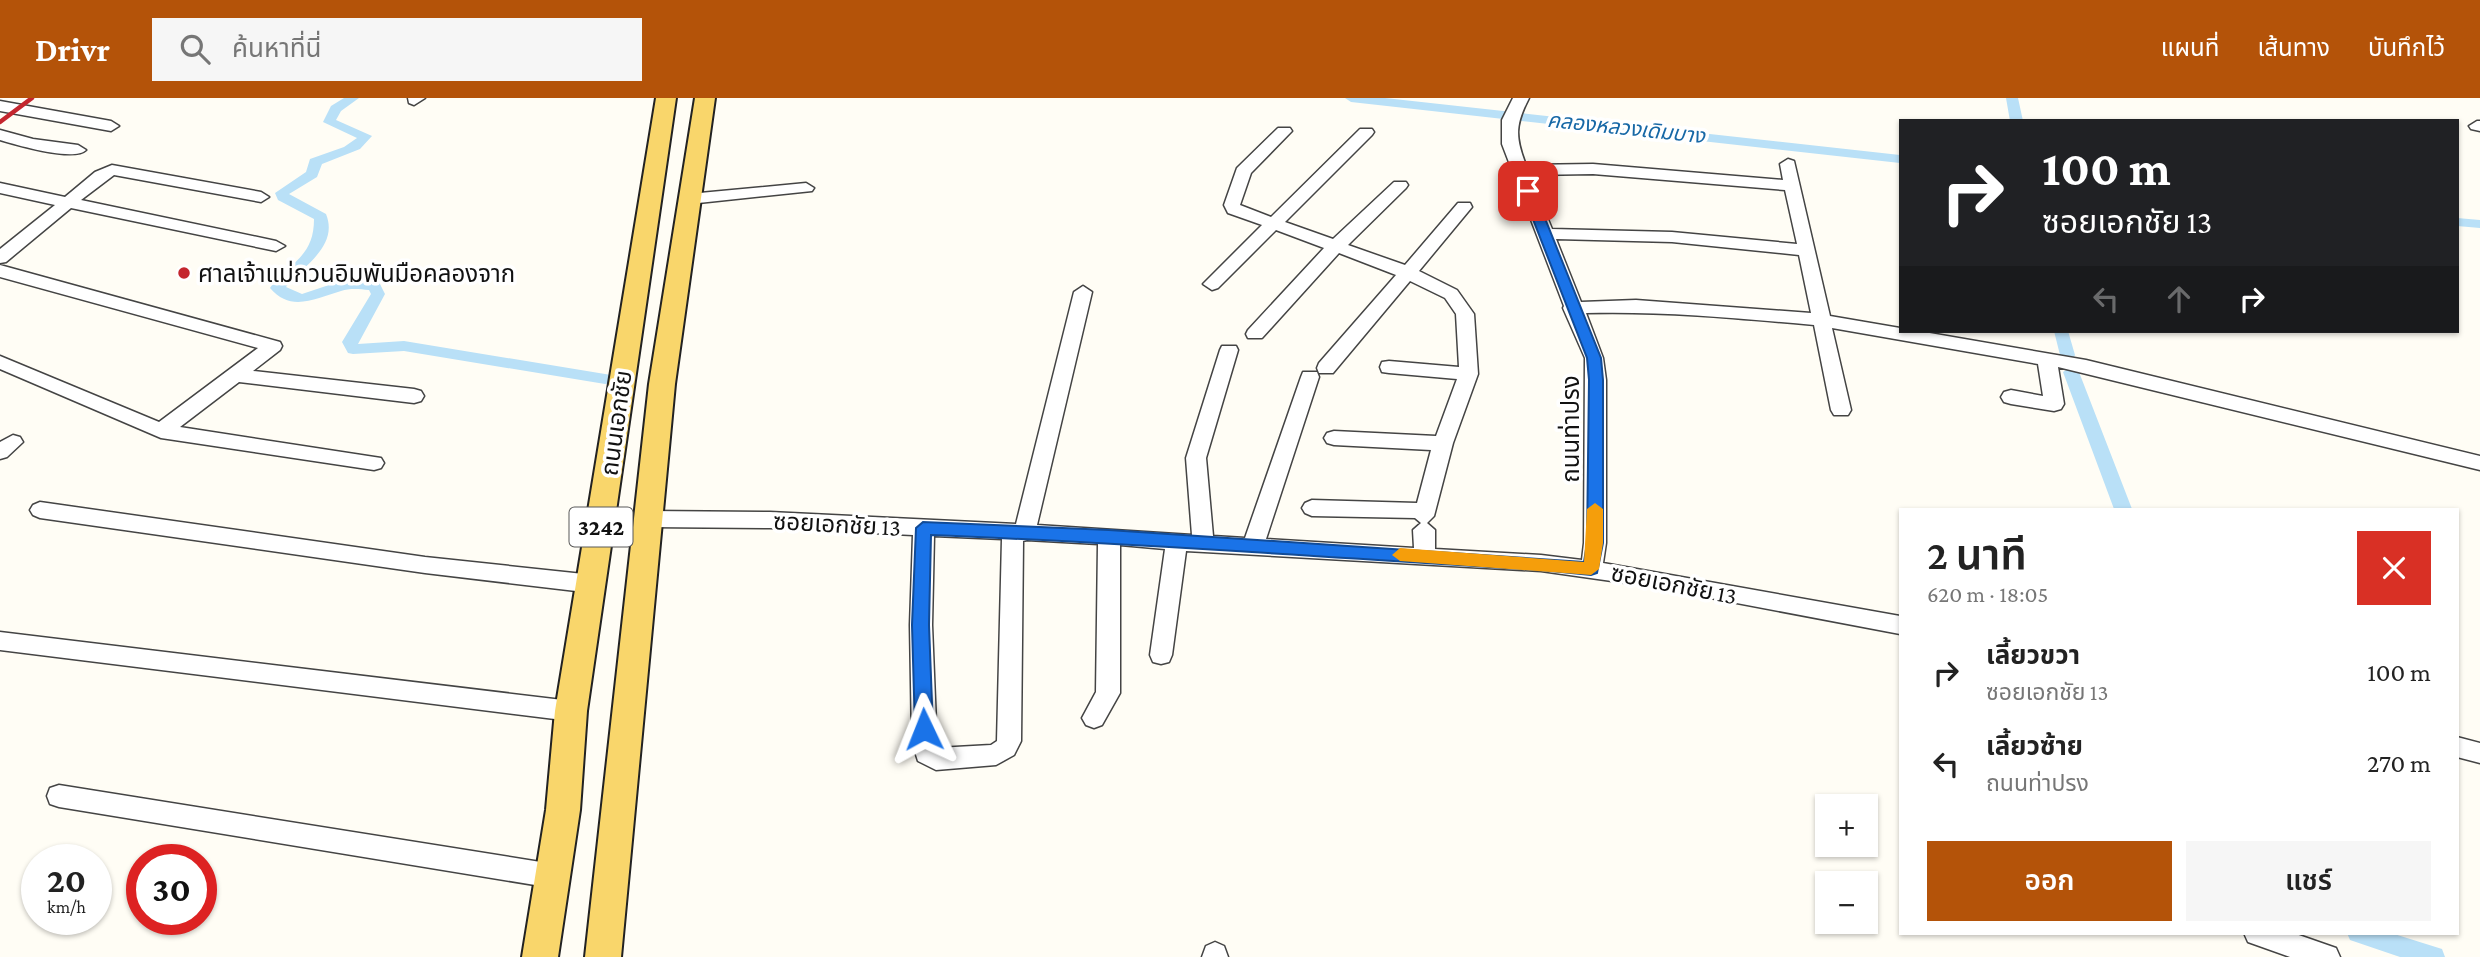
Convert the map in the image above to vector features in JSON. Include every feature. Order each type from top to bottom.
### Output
[{"type":"main road","name":"ถนนเอกชัย","points":[[540,957],[554,876],[571,711],[593,584],[666,98]]},
{"type":"main road","name":"ถนนเอกชัย","points":[[603,957],[662,384],[705,98]]},
{"type":"street","points":[[0,106],[10,98]]},
{"type":"street","name":"ถนนท่าปรง","points":[[1520,100],[1510,120],[1510,144],[1594,358],[1595,543],[1591,569]]},
{"type":"street","points":[[0,106],[111,126]]},
{"type":"street","points":[[1284,131],[1243,171],[1232,205],[1237,211],[1441,288],[1457,299],[1465,314],[1469,374],[1443,443],[1424,519],[1425,556]]},
{"type":"street","points":[[1212,284],[1366,132]]},
{"type":"street","points":[[0,135],[32,144],[78,150]]},
{"type":"street","points":[[1788,164],[1842,410]]},
{"type":"street","points":[[1519,170],[1593,169],[1791,186]]},
{"type":"street","points":[[0,258],[101,175],[115,170],[261,197]]},
{"type":"street","points":[[1255,334],[1334,248],[1399,186]]},
{"type":"street","points":[[0,188],[276,246]]},
{"type":"street","points":[[688,199],[806,188]]},
{"type":"street","points":[[1253,546],[1318,372],[1409,274],[1465,207]]},
{"type":"street","points":[[1546,234],[1672,237],[1807,250]]},
{"type":"street","points":[[0,271],[272,344],[272,349],[161,431]]},
{"type":"street","points":[[923,528],[921,625],[924,742],[927,754],[936,760],[996,755],[1006,748],[1009,741],[1018,532],[1083,292]]},
{"type":"street","points":[[1573,308],[1636,306],[1821,320],[2086,366],[2480,463]]},
{"type":"street","points":[[1203,544],[1196,458],[1229,350]]},
{"type":"street","points":[[2011,397],[2054,404],[2047,360]]},
{"type":"street","points":[[0,362],[161,431],[374,463]]},
{"type":"street","points":[[1388,368],[1469,374]]},
{"type":"street","points":[[236,375],[414,396]]},
{"type":"street","points":[[1334,439],[1443,443]]},
{"type":"street","points":[[1312,508],[1424,519]]},
{"type":"street","points":[[40,510],[425,565],[593,584]]},
{"type":"street","name":"ซอยเอกชัย 13","points":[[649,519],[770,520],[1109,536],[1591,569],[1899,625]]},
{"type":"street","points":[[1094,718],[1108,693],[1109,536]]},
{"type":"street","points":[[1161,655],[1177,542]]},
{"type":"street","points":[[0,641],[571,711]]},
{"type":"street","points":[[2459,748],[2480,753]]},
{"type":"street","points":[[59,796],[554,876]]},
{"type":"street","points":[[2263,935],[2327,957]]},
{"type":"waterway","points":[[353,98],[336,109],[329,122],[365,136],[355,147],[315,162],[312,174],[282,193],[283,197],[321,217],[321,231],[314,251],[277,288],[295,298],[309,298],[344,285],[374,285],[378,294],[350,342],[353,349],[404,346],[605,379]]},
{"type":"waterway","name":"คลองหลวงเดิมบาง","points":[[1351,98],[1899,159]]},
{"type":"waterway","points":[[2012,98],[2017,119]]},
{"type":"waterway","name":"คลองหลวงเดิมบาง","points":[[2459,222],[2480,224]]},
{"type":"waterway","points":[[2062,333],[2067,355]]},
{"type":"waterway","points":[[2071,372],[2123,508]]},
{"type":"waterway","points":[[2364,935],[2434,957]]},
{"type":"railway","points":[[0,122],[32,98]]},
{"type":"slow traffic","points":[[1400,555],[1541,563],[1591,569],[1595,543],[1595,509]]},
{"type":"place","name":"ศาลเจ้าแม่กวนอิมพันมือคลองจาก","points":[[184,273]]},
{"type":"route","points":[[924,729],[921,625],[923,528],[1109,536],[1203,544],[1541,563],[1591,569],[1595,543],[1594,358],[1528,191]]}]
